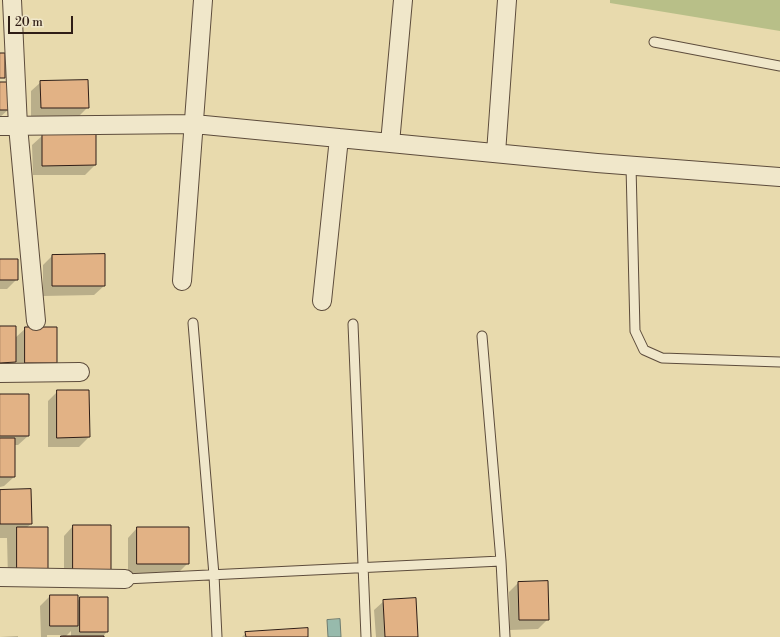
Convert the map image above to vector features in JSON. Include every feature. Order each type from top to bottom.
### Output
[{"type":"street","points":[[12,0],[18,126],[36,321]]},
{"type":"street","points":[[182,281],[204,0]]},
{"type":"street","points":[[390,143],[403,0]]},
{"type":"street","points":[[496,153],[507,0]]},
{"type":"street","points":[[0,126],[194,124],[631,166],[780,177]]},
{"type":"street","points":[[322,301],[339,138]]},
{"type":"street","points":[[0,373],[80,372]]},
{"type":"street","points":[[0,577],[125,579]]},
{"type":"lane","points":[[654,42],[780,66]]},
{"type":"lane","points":[[631,166],[635,331],[644,350],[662,358],[780,362]]},
{"type":"lane","points":[[193,322],[214,575],[217,637]]},
{"type":"lane","points":[[353,324],[366,637]]},
{"type":"lane","points":[[482,336],[501,562],[505,637]]},
{"type":"lane","points":[[125,579],[501,562]]},
{"type":"green space","points":[[610,0],[780,0],[780,31],[610,3]]},
{"type":"shaded area","points":[[340,619],[341,637],[328,637],[327,620]]},
{"type":"building","points":[[0,53],[5,53],[5,78],[0,78]]},
{"type":"building","points":[[88,80],[89,108],[41,108],[40,81]]},
{"type":"building","points":[[0,82],[8,82],[9,110],[0,110]]},
{"type":"building","points":[[96,134],[96,165],[42,166],[42,135]]},
{"type":"building","points":[[105,254],[105,286],[52,286],[52,255]]},
{"type":"building","points":[[0,259],[18,259],[18,280],[0,280]]},
{"type":"building","points":[[0,326],[16,326],[16,362],[0,363]]},
{"type":"building","points":[[25,327],[57,327],[57,363],[25,363]]},
{"type":"building","points":[[57,390],[89,390],[90,437],[57,438]]},
{"type":"building","points":[[0,394],[29,394],[29,436],[0,436]]},
{"type":"building","points":[[0,438],[15,438],[15,477],[0,477]]},
{"type":"building","points":[[31,489],[32,524],[0,524],[0,490]]},
{"type":"building","points":[[73,525],[111,525],[111,571],[73,571]]},
{"type":"building","points":[[17,527],[48,527],[48,569],[17,569]]},
{"type":"building","points":[[137,527],[189,527],[189,564],[137,564]]},
{"type":"building","points":[[548,581],[549,620],[519,620],[518,582]]},
{"type":"building","points":[[50,595],[78,595],[78,626],[50,626]]},
{"type":"building","points":[[80,597],[108,597],[108,632],[80,632]]},
{"type":"building","points":[[416,598],[418,637],[385,637],[383,600]]},
{"type":"building","points":[[308,628],[308,637],[246,637],[245,632]]},
{"type":"building","points":[[104,636],[104,637],[61,637]]}]
